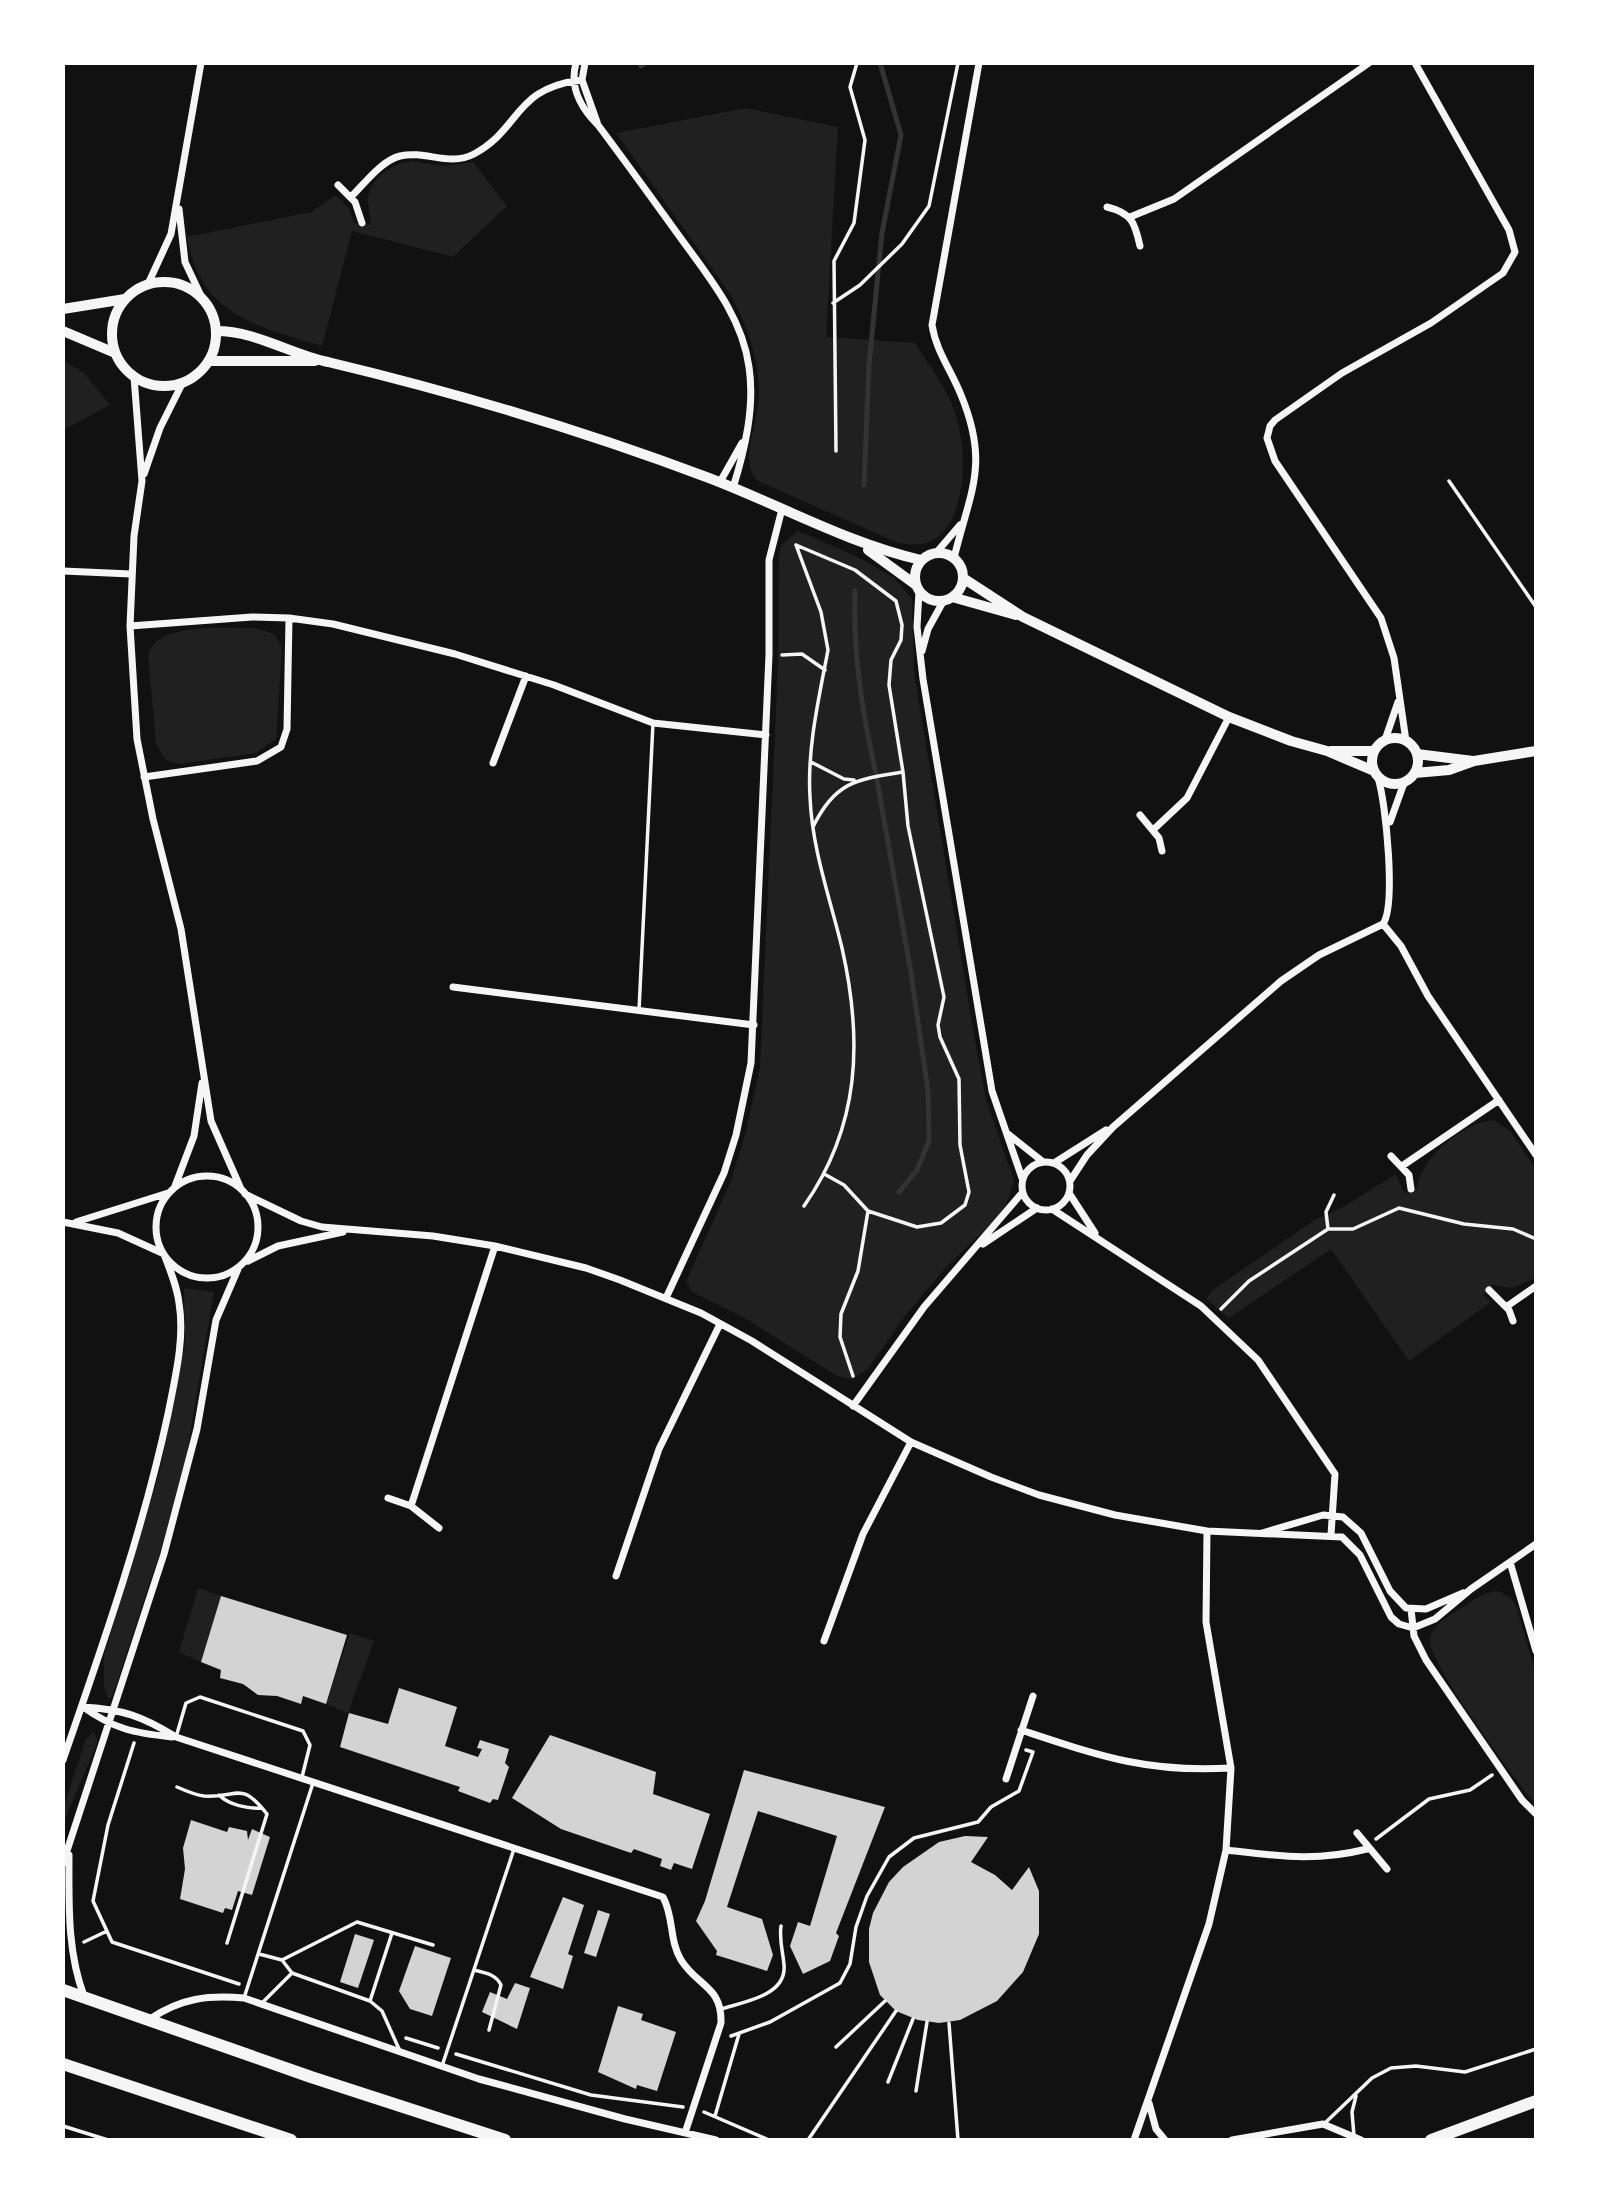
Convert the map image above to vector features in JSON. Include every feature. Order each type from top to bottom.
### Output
[{"type":"highway","points":[[63,1990],[233,2050],[505,2140]]},
{"type":"highway","points":[[63,2064],[291,2140]]},
{"type":"highway","points":[[1431,2140],[1536,2101]]},
{"type":"street","points":[[148,284],[171,234],[201,63]]},
{"type":"street","points":[[576,63],[573,81],[578,99],[714,285],[737,322],[744,342],[751,385],[744,439],[733,488]]},
{"type":"street","points":[[585,63],[582,80],[586,99],[598,125]]},
{"type":"street","points":[[954,558],[975,486],[975,442],[969,414],[935,342],[932,325],[979,63]]},
{"type":"street","points":[[1130,217],[1184,193],[1369,63]]},
{"type":"street","points":[[1415,63],[1508,230],[1514,243],[1514,258],[1503,273],[1448,312],[1342,373],[1284,413],[1270,426],[1267,438],[1275,461],[1381,618],[1394,657],[1398,701],[1406,741],[1417,754],[1474,761]]},
{"type":"street","points":[[351,197],[382,166],[401,156],[456,160],[478,152],[533,96],[553,85],[582,80]]},
{"type":"street","points":[[338,185],[360,209],[362,223]]},
{"type":"street","points":[[63,331],[115,353],[134,377],[162,387],[182,384],[197,375],[209,362],[216,331],[212,313],[185,262],[178,201]]},
{"type":"street","points":[[1107,207],[1130,217],[1137,229],[1140,246]]},
{"type":"street","points":[[63,309],[125,299],[148,284],[173,282],[189,288],[202,298]]},
{"type":"street","points":[[115,353],[113,323],[125,299]]},
{"type":"street","points":[[216,331],[233,331],[323,361],[539,418],[720,482],[859,543],[921,560],[936,553],[963,522]]},
{"type":"street","points":[[209,362],[323,361]]},
{"type":"street","points":[[63,1863],[185,1479],[216,1320],[241,1266],[252,1253],[258,1229],[257,1216],[215,1135],[203,1079],[183,940],[144,777],[134,706],[130,626],[131,574],[142,481],[134,377]]},
{"type":"street","points":[[142,481],[160,428],[182,384]]},
{"type":"street","points":[[720,482],[744,439]]},
{"type":"street","points":[[666,1298],[711,1206],[728,1160],[745,1099],[754,1025],[769,655],[769,560],[782,509]]},
{"type":"street","points":[[859,543],[932,600],[948,599],[1023,617]]},
{"type":"street","points":[[921,655],[928,629],[948,599],[960,587],[963,578],[961,567],[954,558],[936,553]]},
{"type":"street","points":[[921,560],[916,572],[917,627],[921,655],[992,1091],[1022,1178],[1022,1193],[1028,1202],[1037,1208],[1052,1209],[1215,1316],[1269,1375],[1331,1466],[1336,1483],[1331,1535]]},
{"type":"street","points":[[63,571],[131,574]]},
{"type":"street","points":[[963,578],[1023,617],[1229,717],[1291,741],[1326,751],[1391,784],[1404,783]]},
{"type":"street","points":[[130,626],[215,618],[289,618],[395,637],[526,676],[653,723],[766,735]]},
{"type":"street","points":[[144,777],[257,761],[281,747],[287,729],[289,618]]},
{"type":"street","points":[[493,763],[526,676]]},
{"type":"street","points":[[1326,751],[1373,751],[1385,740],[1398,701]]},
{"type":"street","points":[[1153,830],[1187,798],[1229,717]]},
{"type":"street","points":[[1385,740],[1395,738],[1406,741]]},
{"type":"street","points":[[1052,1209],[1063,1203],[1069,1193],[1070,1181],[1087,1155],[1113,1127],[1293,972],[1319,955],[1383,924],[1390,908],[1389,826],[1373,751]]},
{"type":"street","points":[[1389,826],[1404,783],[1415,773],[1449,770],[1474,761],[1536,751]]},
{"type":"street","points":[[1415,773],[1417,754]]},
{"type":"street","points":[[1140,815],[1153,830],[1163,852]]},
{"type":"street","points":[[1383,924],[1401,946],[1428,996],[1536,1155]]},
{"type":"street","points":[[453,987],[754,1025]]},
{"type":"street","points":[[63,1760],[150,1487],[172,1392],[179,1344],[180,1304],[155,1228],[161,1203],[172,1189],[194,1136],[203,1079]]},
{"type":"street","points":[[1402,1166],[1499,1100]]},
{"type":"street","points":[[1054,1163],[1113,1127]]},
{"type":"street","points":[[1005,1131],[1042,1161],[1054,1163],[1065,1170],[1070,1181]]},
{"type":"street","points":[[1391,1156],[1409,1175],[1411,1189]]},
{"type":"street","points":[[1022,1178],[1030,1167],[1042,1161]]},
{"type":"street","points":[[75,1222],[203,1176],[223,1179],[301,1221],[347,1231],[433,1236],[495,1246],[586,1268],[666,1298],[720,1324],[780,1358],[911,1442],[991,1478],[1079,1507],[1207,1531],[1283,1537],[1342,1537],[1356,1549],[1391,1617],[1399,1624],[1413,1628],[1435,1619],[1471,1589],[1536,1544]]},
{"type":"street","points":[[853,1406],[909,1325],[1022,1193]]},
{"type":"street","points":[[1069,1193],[1097,1237]]},
{"type":"street","points":[[977,1248],[1037,1208]]},
{"type":"street","points":[[63,1222],[75,1222],[118,1233],[164,1255],[182,1273],[193,1277],[216,1278],[278,1246],[347,1231]]},
{"type":"street","points":[[411,1506],[495,1246]]},
{"type":"street","points":[[1506,1307],[1536,1286]]},
{"type":"street","points":[[1489,1290],[1506,1307],[1513,1321]]},
{"type":"street","points":[[616,1576],[659,1449],[720,1324]]},
{"type":"street","points":[[824,1641],[863,1534],[911,1442]]},
{"type":"street","points":[[388,1498],[411,1506],[439,1528]]},
{"type":"street","points":[[1261,1534],[1283,1525],[1334,1515],[1357,1527],[1390,1591],[1400,1604],[1411,1609],[1435,1606],[1471,1589]]},
{"type":"street","points":[[1134,2140],[1209,1924],[1226,1850],[1231,1768],[1206,1622],[1207,1531]]},
{"type":"street","points":[[1510,1562],[1536,1651]]},
{"type":"street","points":[[1411,1609],[1413,1628],[1426,1660],[1500,1768],[1536,1814]]},
{"type":"street","points":[[1006,1779],[1032,1696]]},
{"type":"street","points":[[82,1707],[114,1709],[143,1717],[176,1737],[663,1897],[669,1907],[677,1953],[694,1976],[719,1998],[721,2008],[721,2023],[685,2133]]},
{"type":"street","points":[[82,1707],[108,1725],[137,1734],[176,1737]]},
{"type":"street","points":[[1021,1730],[1138,1765],[1172,1770],[1231,1768]]},
{"type":"street","points":[[1357,1833],[1367,1849],[1387,1869]]},
{"type":"street","points":[[1226,1850],[1306,1859],[1367,1849]]},
{"type":"street","points":[[69,1851],[69,1909],[73,1952],[84,1996]]},
{"type":"street","points":[[150,2019],[170,2005],[190,1998],[218,1995],[244,1998],[442,2066],[558,2101],[716,2140]]},
{"type":"street","points":[[1149,2102],[1156,2129],[1165,2140]]},
{"type":"street","points":[[1232,2140],[1323,2124],[1357,2138]]},
{"type":"lane","points":[[1449,481],[1536,607]]},
{"type":"lane","points":[[639,1010],[653,723]]},
{"type":"lane","points":[[176,1737],[186,1703],[200,1697],[303,1731],[310,1745],[302,1778]]},
{"type":"lane","points":[[244,1998],[314,1782]]},
{"type":"lane","points":[[177,1787],[197,1795],[219,1795],[235,1791],[255,1798],[268,1818],[227,1943]]},
{"type":"lane","points":[[219,1795],[225,1801],[262,1808]]},
{"type":"lane","points":[[442,2066],[515,1848]]},
{"type":"lane","points":[[259,1954],[282,1959],[358,1922],[433,1945]]},
{"type":"lane","points":[[721,2008],[763,1996],[777,1985],[785,1968],[779,1942],[781,1926]]},
{"type":"lane","points":[[370,2001],[392,1933]]},
{"type":"lane","points":[[282,1959],[292,1973],[370,2001],[382,2011],[400,2052]]},
{"type":"lane","points":[[474,1970],[490,1974],[498,1979],[500,1985],[489,2030]]},
{"type":"lane","points":[[261,2004],[292,1973]]},
{"type":"lane","points":[[1323,2124],[1372,2078],[1391,2068],[1416,2066],[1465,2073],[1536,2049]]},
{"type":"lane","points":[[1357,2094],[1352,2112],[1357,2138]]},
{"type":"path","points":[[836,451],[834,261],[855,223],[865,140],[850,87],[857,63]]},
{"type":"path","points":[[833,303],[860,285],[902,244],[929,206],[958,63]]},
{"type":"path","points":[[804,1206],[826,1175],[850,1108],[853,1019],[842,950],[813,827],[811,762],[828,650],[826,633],[796,545],[855,570],[896,601],[902,625],[901,640],[891,660],[889,685],[903,772],[908,826],[944,997],[939,1025],[940,1037],[959,1079],[960,1145],[969,1192],[965,1205],[956,1214],[928,1227],[899,1223],[868,1210],[844,1185],[826,1175]]},
{"type":"path","points":[[769,655],[802,654],[825,670]]},
{"type":"path","points":[[811,762],[844,779],[854,780],[903,772]]},
{"type":"path","points":[[813,827],[835,796],[854,780]]},
{"type":"path","points":[[1328,1229],[1327,1206],[1334,1195]]},
{"type":"path","points":[[1215,1316],[1249,1281],[1328,1229],[1353,1229],[1399,1208],[1464,1224],[1513,1229],[1536,1239]]},
{"type":"path","points":[[853,1376],[840,1337],[841,1314],[858,1271],[868,1210]]},
{"type":"path","points":[[715,2041],[770,2022],[840,1983],[850,1964],[856,1927],[879,1870],[905,1843],[930,1832],[975,1824],[991,1807],[1015,1795],[1022,1786],[1033,1752],[1016,1747]]},
{"type":"path","points":[[1367,1849],[1419,1805],[1436,1797],[1471,1790],[1500,1768]]},
{"type":"path","points":[[836,2047],[885,2001]]},
{"type":"path","points":[[808,2140],[896,2011]]},
{"type":"path","points":[[888,2082],[913,2018]]},
{"type":"path","points":[[916,2091],[927,2022]]},
{"type":"path","points":[[949,2023],[958,2140]]},
{"type":"path","points":[[715,2116],[740,2033]]},
{"type":"path","points":[[63,2126],[108,2140]]},
{"type":"shaded area","points":[[746,108],[838,127],[826,337],[915,343],[943,386],[955,413],[963,455],[958,502],[950,522],[937,537],[920,544],[896,542],[758,481],[752,472],[749,451],[759,393],[754,354],[742,317],[730,294],[616,133]]},
{"type":"shaded area","points":[[411,161],[444,166],[473,162],[507,206],[453,257],[352,231],[322,346],[254,323],[218,300],[204,284],[194,263],[187,237],[311,212],[336,195],[348,207],[354,223],[371,225],[368,202],[372,186],[389,169]]},
{"type":"shaded area","points":[[63,360],[84,373],[110,405],[63,430]]},
{"type":"shaded area","points":[[798,531],[860,558],[894,578],[912,599],[914,672],[974,1035],[986,1099],[1014,1181],[1006,1205],[995,1220],[947,1266],[904,1317],[868,1369],[852,1379],[837,1376],[743,1317],[692,1292],[686,1282],[731,1181],[746,1131],[760,1067],[778,665],[779,557],[781,545]]},
{"type":"shaded area","points":[[255,628],[274,634],[282,647],[276,739],[256,753],[179,764],[166,760],[156,744],[148,655],[154,644],[178,632],[194,629]]},
{"type":"shaded area","points":[[1493,1120],[1510,1131],[1536,1169],[1536,1278],[1512,1288],[1493,1285],[1483,1295],[1491,1302],[1409,1361],[1331,1249],[1229,1318],[1206,1299],[1213,1290],[1313,1221],[1345,1206],[1396,1174],[1404,1193],[1417,1189],[1426,1166],[1445,1144],[1469,1128]]},
{"type":"shaded area","points":[[184,1288],[214,1292],[186,1458],[162,1546],[112,1697],[108,1699],[104,1688],[104,1655],[160,1471],[185,1344]]},
{"type":"shaded area","points":[[198,1588],[221,1596],[201,1662],[179,1652]]},
{"type":"shaded area","points":[[1498,1591],[1511,1598],[1516,1606],[1536,1674],[1536,1803],[1472,1717],[1432,1651],[1430,1639],[1438,1625],[1478,1597]]},
{"type":"shaded area","points":[[350,1633],[374,1641],[348,1713],[326,1704]]},
{"type":"shaded area","points":[[94,1732],[98,1741],[63,1824],[63,1808],[86,1739]]},
{"type":"building","points":[[221,1596],[347,1635],[326,1704],[303,1696],[301,1704],[277,1696],[258,1695],[243,1684],[220,1678],[221,1670],[201,1662]]},
{"type":"building","points":[[399,1688],[457,1707],[445,1746],[478,1757],[482,1749],[477,1748],[480,1740],[509,1749],[505,1763],[509,1767],[498,1800],[493,1799],[490,1803],[458,1791],[460,1787],[340,1747],[349,1713],[388,1724]]},
{"type":"building","points":[[550,1735],[656,1772],[653,1794],[710,1814],[692,1869],[674,1863],[671,1870],[660,1866],[662,1859],[634,1849],[631,1853],[561,1829],[512,1798]]},
{"type":"building","points":[[744,1770],[885,1807],[836,1933],[839,1936],[830,1961],[803,1974],[790,1946],[798,1922],[810,1926],[837,1836],[758,1811],[727,1907],[762,1919],[773,1955],[767,1971],[716,1955],[717,1951],[696,1921],[705,1901]]},
{"type":"building","points":[[191,1820],[227,1832],[229,1827],[247,1831],[248,1840],[252,1829],[270,1837],[252,1895],[238,1891],[232,1910],[225,1908],[223,1913],[180,1899],[185,1869],[183,1848]]},
{"type":"building","points":[[965,1836],[988,1837],[971,1862],[995,1875],[1012,1890],[1029,1867],[1039,1891],[1039,1934],[1023,1972],[997,2001],[960,2020],[939,2023],[918,2020],[896,2011],[880,1995],[869,1962],[869,1929],[873,1913],[889,1882],[903,1867],[939,1842]]},
{"type":"building","points":[[563,1897],[584,1905],[568,1954],[573,1956],[563,1989],[530,1977]]},
{"type":"building","points":[[598,1910],[610,1914],[596,1957],[584,1953]]},
{"type":"building","points":[[355,1934],[374,1940],[358,1988],[340,1982]]},
{"type":"building","points":[[415,1946],[451,1958],[432,2016],[410,2009],[399,1991]]},
{"type":"building","points":[[515,1983],[530,1988],[517,2029],[482,2012],[490,1992],[507,1999]]},
{"type":"building","points":[[618,2006],[643,2014],[641,2020],[676,2032],[657,2091],[637,2085],[636,2089],[598,2072]]},
{"type":"waterway","points":[[641,66],[645,63]]},
{"type":"waterway","points":[[864,485],[869,365],[882,233],[901,135],[880,63]]},
{"type":"waterway","points":[[855,591],[855,637],[860,683],[876,774]]},
{"type":"waterway","points":[[877,780],[911,973],[928,1091],[929,1141],[917,1170],[899,1192]]}]
